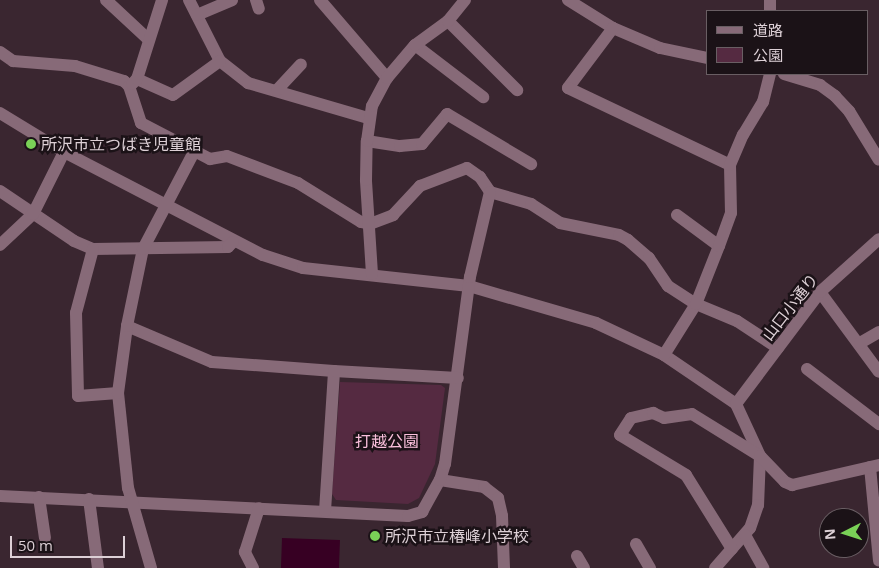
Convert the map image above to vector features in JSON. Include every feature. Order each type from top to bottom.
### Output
[{"type":"street","points":[[106,0],[148,39]]},
{"type":"street","points":[[162,0],[133,83],[141,123],[210,159],[227,156],[298,183],[361,222],[370,224],[393,215],[420,186],[467,168],[480,177],[490,192],[530,204],[560,224],[619,235],[649,258],[668,286],[696,304],[737,321],[778,348]]},
{"type":"street","points":[[189,0],[220,62],[248,83],[368,118]]},
{"type":"street","points":[[197,15],[232,0]]},
{"type":"street","points":[[320,0],[387,78]]},
{"type":"street","points":[[372,274],[366,141],[368,118],[387,78],[415,46],[448,21],[465,0]]},
{"type":"street","points":[[568,0],[613,28],[660,48],[706,58]]},
{"type":"street","points":[[448,21],[517,90]]},
{"type":"street","points":[[613,28],[568,88],[730,166]]},
{"type":"street","points":[[415,46],[483,97]]},
{"type":"street","points":[[0,52],[12,60],[75,66],[107,73],[173,95],[220,62]]},
{"type":"street","points":[[277,90],[301,64]]},
{"type":"street","points":[[664,356],[696,304],[719,246],[731,213],[730,166],[743,134],[763,102],[770,75]]},
{"type":"street","points":[[787,75],[820,85],[835,96],[849,111],[879,160]]},
{"type":"street","points":[[0,113],[64,152],[167,204],[233,242],[303,268],[470,286],[596,323],[664,356],[736,404],[760,456],[758,506],[745,535],[715,568]]},
{"type":"street","points":[[366,141],[400,146],[422,144],[447,114],[531,164]]},
{"type":"street","points":[[0,245],[33,214],[64,152]]},
{"type":"street","points":[[151,568],[130,500],[118,393],[126,326],[144,249],[194,152]]},
{"type":"street","points":[[0,191],[74,241],[93,249],[144,249],[172,246],[228,248],[233,242]]},
{"type":"street","points":[[0,496],[130,500],[408,516],[422,512],[440,480],[458,378],[470,286],[490,192]]},
{"type":"street","points":[[677,215],[719,246]]},
{"type":"street","name":"山口小通り","points":[[736,404],[820,292],[879,239]]},
{"type":"street","points":[[93,249],[76,312],[78,396],[118,393]]},
{"type":"street","points":[[820,292],[860,343],[879,372]]},
{"type":"street","points":[[126,326],[212,362],[458,378]]},
{"type":"street","points":[[860,343],[879,332]]},
{"type":"street","points":[[807,369],[879,424]]},
{"type":"street","points":[[325,511],[334,371]]},
{"type":"street","points":[[732,549],[686,475],[620,435],[632,418],[653,413],[664,418],[692,414],[760,456],[785,482],[792,485],[874,466],[879,561]]},
{"type":"street","points":[[440,480],[484,486],[498,498],[502,516],[504,568]]},
{"type":"street","points":[[39,497],[45,538]]},
{"type":"street","points":[[89,499],[98,568]]},
{"type":"street","points":[[253,568],[244,552],[260,508]]},
{"type":"street","points":[[745,535],[763,568]]},
{"type":"street","points":[[636,544],[650,568]]},
{"type":"street","points":[[578,556],[584,568]]},
{"type":"green space","name":"打越公園","points":[[340,382],[441,385],[445,388],[435,464],[419,498],[408,504],[336,500],[332,494]]},
{"type":"shaded area","points":[[282,538],[340,540],[339,568],[281,568]]},
{"type":"place","name":"所沢市立つばき児童館","points":[[31,144]]},
{"type":"place","name":"所沢市立椿峰小学校","points":[[375,536]]}]
